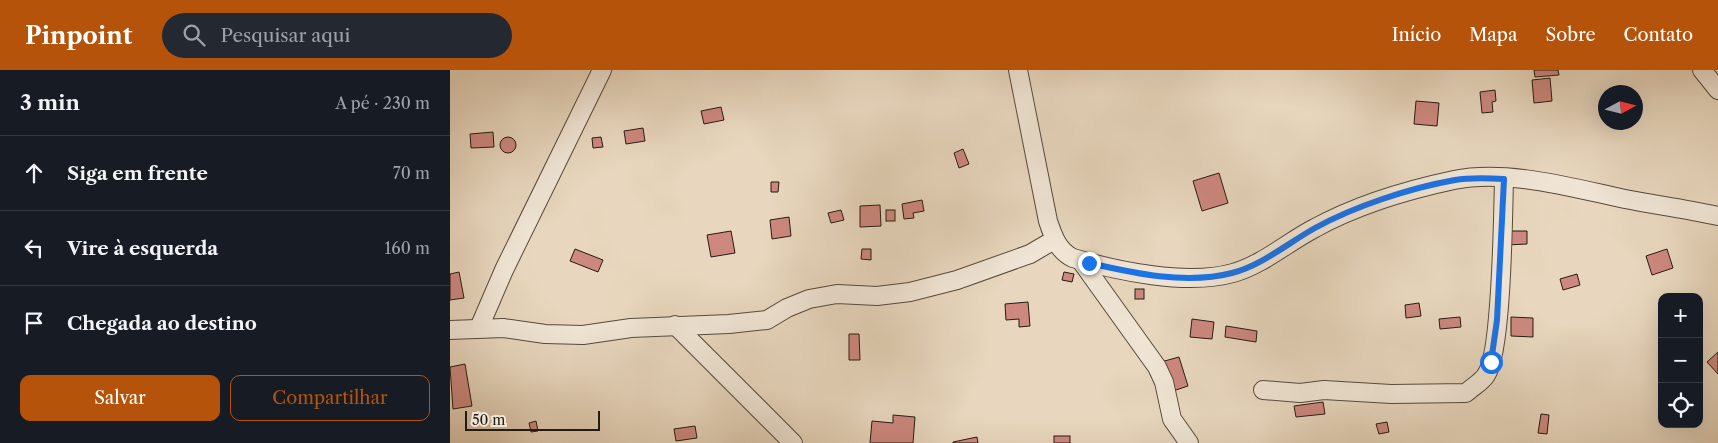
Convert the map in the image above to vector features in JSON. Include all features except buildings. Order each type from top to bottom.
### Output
[{"type":"street","points":[[479,328],[504,270],[602,70]]},
{"type":"street","points":[[1018,70],[1048,221],[1054,240],[1066,255],[1081,261],[1134,274],[1190,277],[1231,274],[1248,268],[1317,227],[1399,194],[1455,180],[1504,179],[1547,182],[1718,216]]},
{"type":"street","points":[[1702,70],[1718,90]]},
{"type":"street","points":[[1263,390],[1300,393],[1324,390],[1391,394],[1449,394],[1466,393],[1473,387],[1486,375],[1491,362],[1497,320],[1504,179]]},
{"type":"street","points":[[450,330],[479,328],[583,334],[675,325],[729,324],[767,320],[802,302],[837,294],[877,296],[910,292],[1030,254],[1054,240]]},
{"type":"street","points":[[1081,261],[1157,367],[1164,382],[1172,419],[1182,440]]},
{"type":"street","points":[[675,325],[793,443]]},
{"type":"route","points":[[1089,263],[1134,274],[1190,277],[1231,274],[1248,268],[1317,227],[1399,194],[1455,180],[1477,178],[1504,179],[1497,320],[1491,362]]}]
